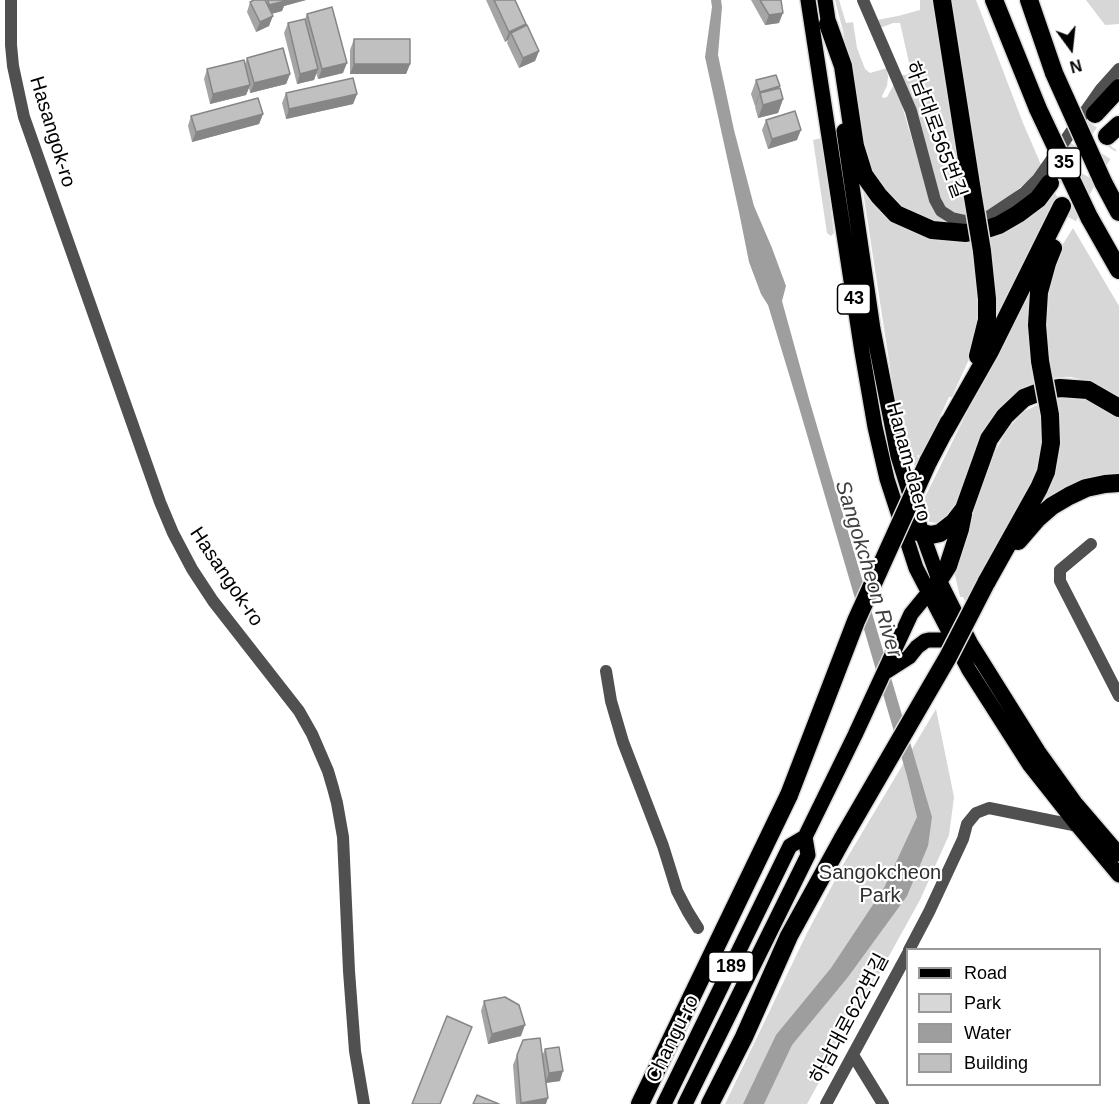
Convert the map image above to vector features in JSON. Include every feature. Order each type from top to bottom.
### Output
[{"type":"highway","points":[[942,0],[982,251],[987,299],[987,320],[978,358],[944,432]]},
{"type":"highway","name":"35","points":[[994,0],[1038,110],[1089,217],[1119,270]]},
{"type":"highway","name":"35","points":[[1029,0],[1054,74],[1119,212]]},
{"type":"highway","points":[[828,24],[843,66],[855,146],[864,175],[896,214],[932,230],[966,233],[987,229],[1018,214],[1038,199],[1050,183]]},
{"type":"highway","points":[[1095,114],[1119,88]]},
{"type":"highway","points":[[1103,182],[1119,196]]},
{"type":"highway","points":[[640,1104],[789,795],[856,621],[928,462],[1065,212],[1039,292],[1037,326],[1040,361],[1050,415],[1051,443],[1046,472],[948,657],[789,936],[744,1037],[710,1104]]},
{"type":"highway","points":[[934,586],[948,566],[964,509],[989,440],[1005,416],[1024,398],[1042,391],[1060,388],[1088,390],[1119,408]]},
{"type":"highway","points":[[986,583],[1022,536],[1052,506],[1086,488],[1119,483]]},
{"type":"highway","points":[[902,525],[931,535],[940,533],[954,522],[964,509]]},
{"type":"main road","name":"Hanam-daero","points":[[808,0],[863,363],[875,427],[887,479],[916,568],[934,586],[1038,751],[1076,804],[1119,854]]},
{"type":"main road","name":"Hanam-daero","points":[[825,0],[873,329],[898,456],[922,533],[934,586],[959,653],[986,698],[1029,764],[1119,874]]},
{"type":"main road","name":"Changu-ro","points":[[685,1104],[808,855],[806,837],[910,614],[934,586]]},
{"type":"main road","points":[[884,674],[909,657],[925,641],[939,639],[949,643],[959,653]]},
{"type":"main road","name":"Changu-ro","points":[[664,1104],[790,846],[806,837]]},
{"type":"street","name":"Hasangok-ro","points":[[11,0],[10,45],[24,117],[160,502],[192,569],[213,601],[298,711],[312,734],[330,780],[343,837],[354,1040],[364,1104]]},
{"type":"street","name":"하남대로565번길","points":[[863,0],[911,111],[935,200],[941,211],[952,218],[965,221],[988,217],[1024,193],[1038,179],[1101,89],[1119,69]]},
{"type":"street","points":[[1091,544],[1060,570],[1060,581],[1119,696]]},
{"type":"street","points":[[606,671],[611,701],[623,742],[678,891],[698,928]]},
{"type":"street","name":"하남대로622번길","points":[[910,948],[963,839],[967,824],[976,813],[989,808],[1078,826]]},
{"type":"street","name":"하남대로622번길","points":[[826,1104],[906,955]]},
{"type":"street","points":[[853,1055],[883,1104]]},
{"type":"green space","points":[[835,0],[839,0],[846,23],[853,22],[857,48],[865,69],[870,73],[887,68],[887,86],[882,96],[887,97],[894,84],[931,205],[941,218],[953,225],[952,227],[899,210],[868,170],[843,31]]},
{"type":"green space","points":[[920,0],[936,0],[969,218],[955,216],[943,205],[901,75],[909,73],[910,67],[900,23],[880,28],[877,20],[920,10]]},
{"type":"green space","points":[[949,0],[976,0],[1042,167],[1011,195],[992,209],[982,213]]},
{"type":"green space","points":[[1086,0],[1119,0],[1119,24],[1105,25]]},
{"type":"green space","points":[[822,138],[834,233],[831,236],[827,233],[813,140]]},
{"type":"green space","points":[[862,185],[895,222],[919,235],[943,241],[973,240],[980,313],[971,355],[921,456],[917,455],[919,460],[915,467],[908,446],[902,438],[897,413]]},
{"type":"green space","points":[[1055,193],[1058,198],[993,329],[986,237],[1002,233],[1017,225],[1036,212]]},
{"type":"green space","points":[[1073,228],[1119,306],[1119,398],[1084,380],[1071,377],[1050,378],[1043,305],[1060,249]]},
{"type":"green space","points":[[1032,281],[1038,385],[1018,393],[995,414],[979,441],[956,506],[942,521],[929,522],[924,499]]},
{"type":"green space","points":[[1054,397],[1084,397],[1119,413],[1119,476],[1040,505],[1046,493]]},
{"type":"green space","points":[[1041,403],[1044,438],[1038,476],[967,605],[963,597],[960,597],[954,571],[988,469],[1007,430],[1023,412]]},
{"type":"green space","name":"Sangokcheon Park","points":[[936,709],[954,797],[949,835],[920,900],[807,1104],[725,1104],[806,935],[844,863]]},
{"type":"water","points":[[711,0],[721,0],[718,55],[734,130],[754,206],[786,286],[782,301],[932,817],[928,846],[907,896],[848,977],[792,1045],[764,1104],[743,1104],[776,1035],[831,968],[884,888],[917,817],[798,404],[768,305],[761,294],[749,262],[705,57]]},
{"type":"building","points":[[265,0],[273,16],[260,22],[250,2]]},
{"type":"building","points":[[268,0],[285,0],[285,1],[269,5]]},
{"type":"building","points":[[494,0],[515,0],[526,24],[509,32]]},
{"type":"building","points":[[760,0],[781,0],[783,13],[769,15]]},
{"type":"building","points":[[332,7],[347,63],[322,69],[307,14]]},
{"type":"building","points":[[305,19],[318,69],[300,74],[288,23]]},
{"type":"building","points":[[527,25],[539,51],[523,58],[511,33]]},
{"type":"building","points":[[354,39],[410,39],[410,64],[354,64]]},
{"type":"building","points":[[283,48],[290,74],[254,83],[247,58]]},
{"type":"building","points":[[244,60],[250,85],[213,94],[207,69]]},
{"type":"building","points":[[776,75],[780,86],[760,92],[756,80]]},
{"type":"building","points":[[353,78],[357,94],[289,109],[286,93]]},
{"type":"building","points":[[780,88],[783,99],[763,105],[760,93]]},
{"type":"building","points":[[258,98],[263,114],[196,132],[191,116]]},
{"type":"building","points":[[795,111],[801,130],[772,139],[766,120]]},
{"type":"building","points":[[505,997],[519,1005],[525,1025],[492,1034],[484,1001]]},
{"type":"building","points":[[447,1016],[472,1027],[440,1104],[412,1104]]},
{"type":"building","points":[[540,1038],[548,1098],[521,1103],[517,1055],[523,1040]]},
{"type":"building","points":[[559,1047],[563,1071],[549,1073],[545,1049]]},
{"type":"building","points":[[477,1095],[499,1104],[473,1104]]},
{"type":"tunnel","points":[[1050,183],[1095,114]]},
{"type":"tunnel","points":[[1068,217],[1092,171],[1109,145]]},
{"type":"water label","name":"Sangokcheon River","points":[[868,569]]}]
